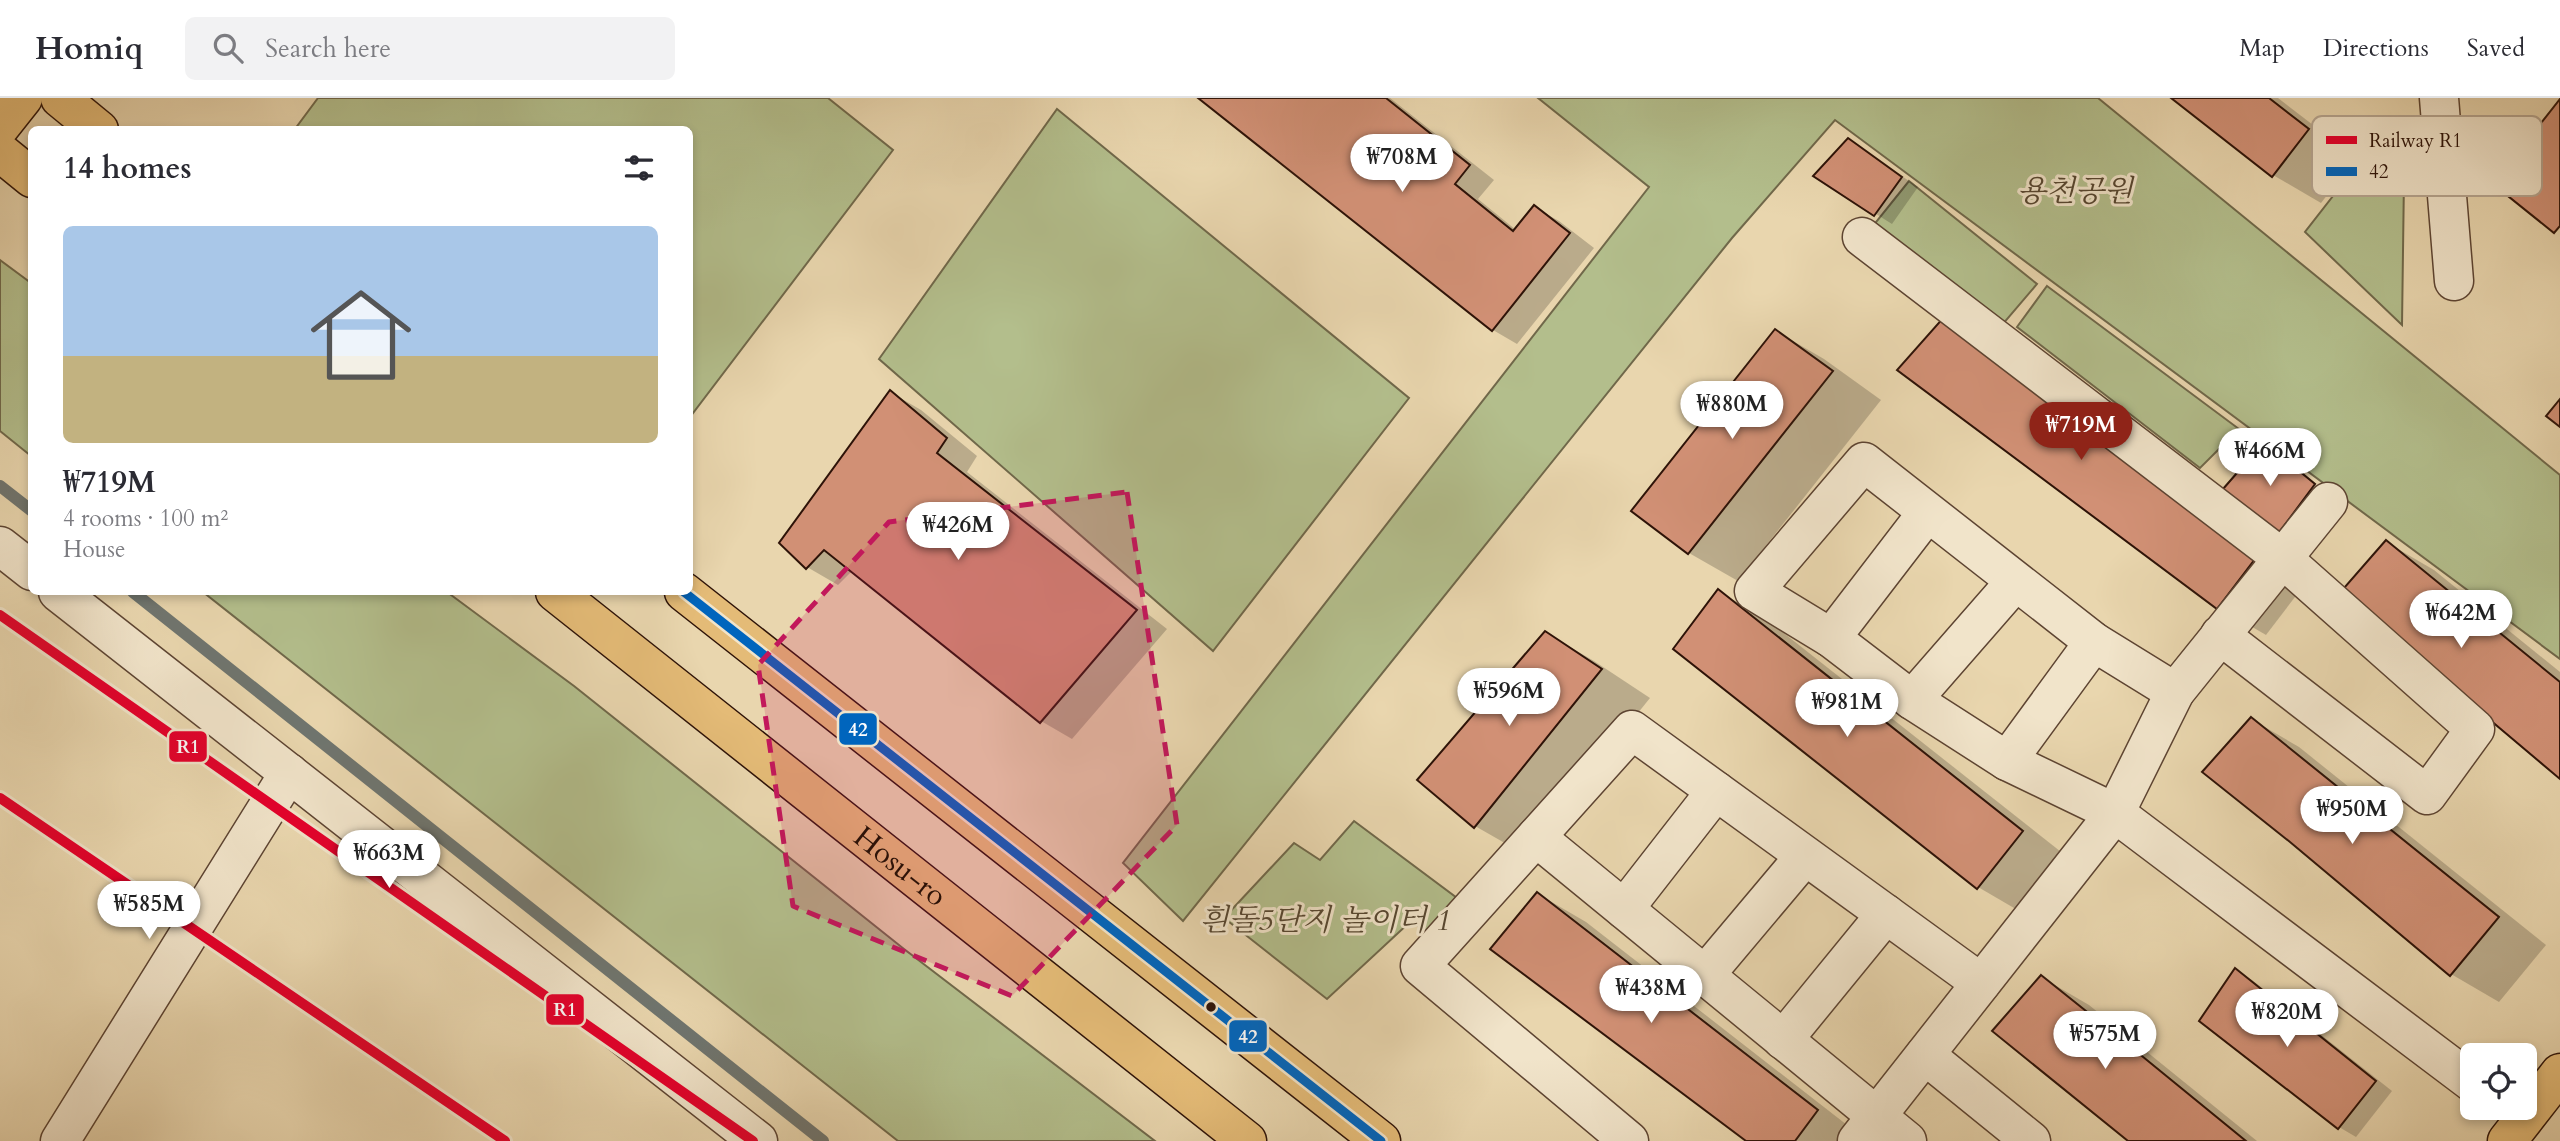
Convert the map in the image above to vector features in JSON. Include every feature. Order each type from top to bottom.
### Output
[{"type":"main road","points":[[0,127],[23,98]]},
{"type":"main road","points":[[60,98],[94,126]]},
{"type":"main road","points":[[0,152],[28,175]]},
{"type":"main road","name":"Hosu-ro","points":[[559,595],[1247,1141]]},
{"type":"main road","points":[[688,595],[1381,1141]]},
{"type":"main road","points":[[2514,1122],[2560,1073]]},
{"type":"street","points":[[2439,98],[2440,116]]},
{"type":"street","points":[[2447,196],[2454,281]]},
{"type":"street","points":[[1862,237],[2282,558],[2475,729],[2427,795],[2220,635]]},
{"type":"street","points":[[2175,692],[2094,642],[1864,462],[1754,591],[1831,638],[1912,700],[2007,761],[2115,813],[2460,1073]]},
{"type":"street","points":[[1867,1129],[2115,813],[2175,692],[2328,502]]},
{"type":"street","points":[[1831,638],[1927,513]]},
{"type":"street","points":[[0,546],[28,568]]},
{"type":"street","points":[[1912,700],[2015,582]]},
{"type":"street","points":[[62,595],[758,1141]]},
{"type":"street","points":[[2007,761],[2094,642]]},
{"type":"street","points":[[1629,1141],[1420,966],[1632,730],[1981,984]]},
{"type":"street","points":[[60,1141],[289,773]]},
{"type":"street","points":[[1624,909],[1716,791]]},
{"type":"street","points":[[1536,837],[1783,1040],[1867,1129],[1908,1141]]},
{"type":"street","points":[[1704,976],[1805,856]]},
{"type":"street","points":[[1783,1040],[1886,915]]},
{"type":"street","points":[[1925,1055],[2031,1141]]},
{"type":"highlighted area","points":[[1127,492],[1177,825],[1012,996],[793,906],[758,665],[889,522]]},
{"type":"green space","points":[[318,98],[828,98],[893,150],[693,413],[693,126],[297,126]]},
{"type":"green space","name":"용천공원","points":[[1538,98],[2098,98],[2560,475],[2560,659],[1835,120],[1732,238],[1183,921],[1123,863],[1649,187]]},
{"type":"green space","points":[[1057,109],[1409,398],[1213,651],[879,359]]},
{"type":"green space","points":[[1909,181],[2037,284],[1997,331],[1868,232]]},
{"type":"green space","points":[[2333,196],[2404,196],[2402,325],[2305,232]]},
{"type":"green space","points":[[0,260],[28,281],[28,454],[0,431]]},
{"type":"green space","points":[[2047,286],[2239,429],[2200,468],[2017,327]]},
{"type":"green space","points":[[207,595],[451,595],[574,686],[904,949],[1155,1141],[898,1141]]},
{"type":"green space","name":"흰돌5단지 놀이터 1","points":[[1354,821],[1457,898],[1429,934],[1411,921],[1327,999],[1224,918],[1294,843],[1320,860]]},
{"type":"building","points":[[1198,98],[1386,98],[1470,165],[1455,184],[1513,231],[1534,205],[1570,233],[1492,331]]},
{"type":"building","points":[[2171,98],[2269,98],[2309,129],[2272,177]]},
{"type":"building","points":[[2560,99],[2560,226],[2554,233],[2508,196],[2542,196],[2542,122]]},
{"type":"building","points":[[1848,138],[1902,177],[1874,216],[1813,176]]},
{"type":"building","points":[[1944,317],[2261,551],[2217,609],[1897,370]]},
{"type":"building","points":[[1775,329],[1833,371],[1688,554],[1631,511]]},
{"type":"building","points":[[890,390],[947,438],[937,453],[1137,610],[1040,723],[824,550],[806,569],[779,543]]},
{"type":"building","points":[[2560,399],[2560,427],[2546,416]]},
{"type":"building","points":[[2264,442],[2315,484],[2278,534],[2223,489]]},
{"type":"building","points":[[2386,540],[2560,682],[2560,779],[2426,666],[2337,596]]},
{"type":"building","points":[[1718,589],[2023,831],[1977,889],[1673,649]]},
{"type":"building","points":[[1545,631],[1602,669],[1474,828],[1417,780]]},
{"type":"building","points":[[2251,717],[2499,917],[2450,976],[2202,772]]},
{"type":"building","points":[[1537,892],[1818,1110],[1795,1141],[1746,1141],[1490,949]]},
{"type":"building","points":[[2235,968],[2376,1081],[2338,1129],[2199,1021]]},
{"type":"building","points":[[2041,975],[2246,1141],[2128,1141],[1992,1031]]},
{"type":"waterway","points":[[0,486],[28,508]]},
{"type":"waterway","points":[[137,595],[823,1141]]},
{"type":"rail line","name":"R1","points":[[0,615],[753,1141]]},
{"type":"rail line","name":"R1","points":[[0,798],[505,1141]]},
{"type":"transit line","name":"42","points":[[688,595],[1381,1141]]}]
